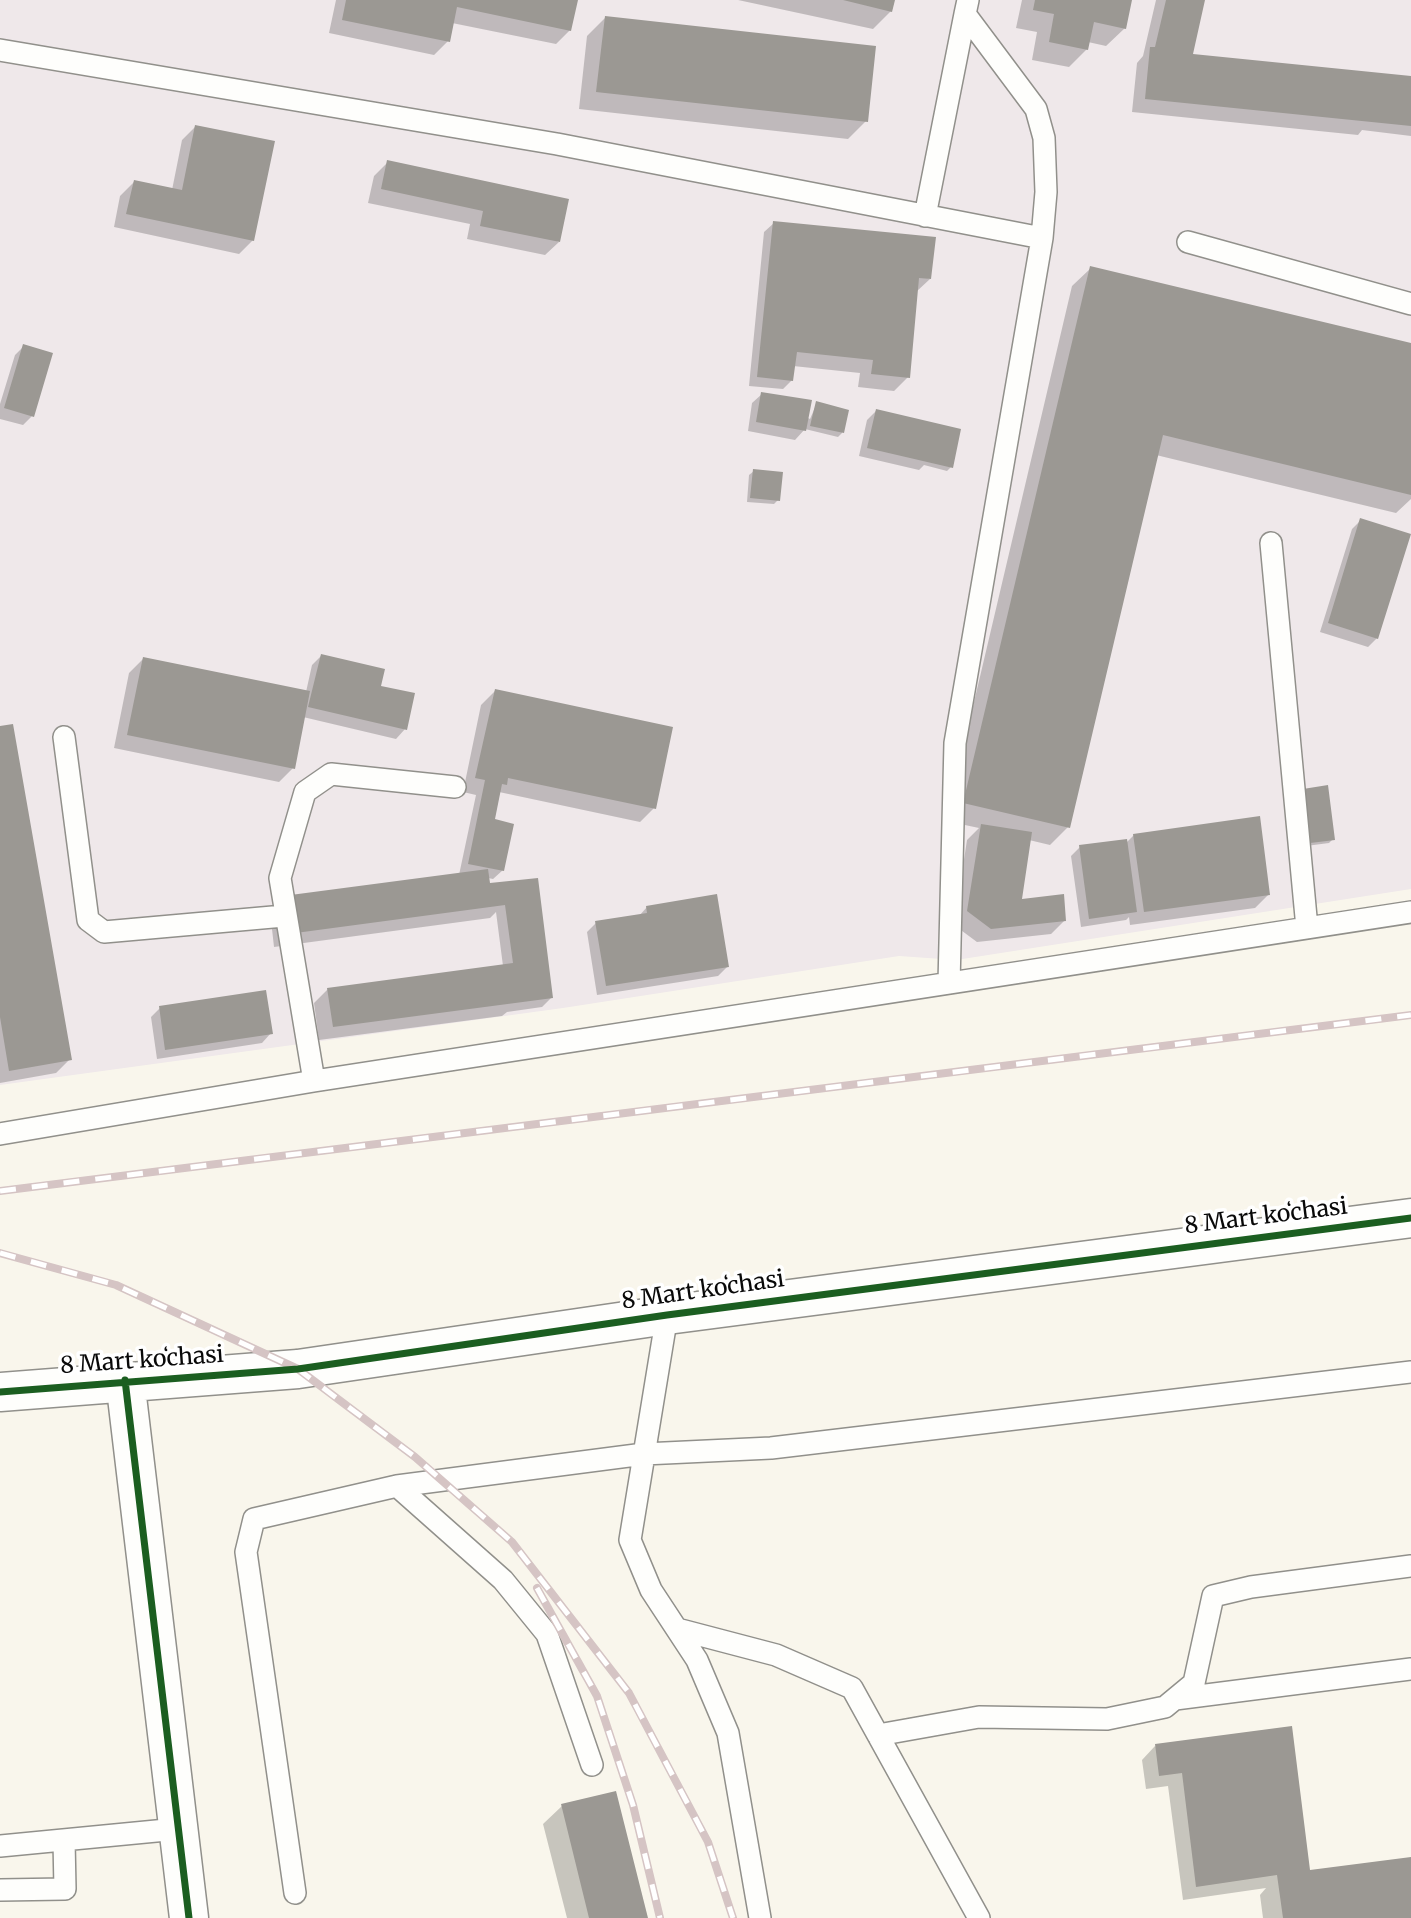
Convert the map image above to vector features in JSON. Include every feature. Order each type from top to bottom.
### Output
[{"type":"street","name":"8 Mart koʻchasi","points":[[0,1392],[125,1380],[298,1369],[667,1315],[1411,1218]]},
{"type":"street","points":[[125,1380],[189,1918]]},
{"type":"lane","points":[[925,215],[967,7]]},
{"type":"lane","points":[[949,984],[956,743],[1042,238],[1046,192],[1044,138],[1036,109],[967,7]]},
{"type":"lane","points":[[0,50],[556,144],[1042,238]]},
{"type":"lane","points":[[1188,242],[1411,304]]},
{"type":"lane","points":[[1270,543],[1307,928]]},
{"type":"lane","points":[[64,737],[88,920],[104,932],[284,916]]},
{"type":"lane","points":[[314,1081],[284,916],[280,878],[305,792],[331,774],[455,787]]},
{"type":"lane","points":[[0,1134],[314,1081],[1411,912]]},
{"type":"lane","points":[[667,1315],[630,1540],[651,1590],[697,1660],[728,1732],[760,1918]]},
{"type":"lane","points":[[295,1893],[246,1552],[254,1519],[397,1486],[645,1454],[771,1448],[1411,1372]]},
{"type":"lane","points":[[397,1486],[503,1580],[547,1634],[592,1765]]},
{"type":"lane","points":[[877,1735],[979,1717],[1107,1719],[1165,1707],[1194,1683],[1213,1596],[1251,1587],[1411,1566]]},
{"type":"lane","points":[[677,1629],[776,1655],[852,1688],[979,1918]]},
{"type":"lane","points":[[1175,1699],[1411,1669]]},
{"type":"lane","points":[[0,1846],[177,1829]]},
{"type":"lane","points":[[0,1890],[65,1889],[64,1840]]},
{"type":"shaded area","points":[[0,0],[1411,0],[1411,889],[956,960],[899,956],[563,1008],[0,1085]]},
{"type":"building","points":[[346,0],[578,0],[571,31],[457,7],[450,42],[342,20]]},
{"type":"building","points":[[843,0],[895,0],[892,12]]},
{"type":"building","points":[[1035,0],[1132,0],[1126,29],[1094,22],[1088,50],[1049,42],[1054,14],[1033,10]]},
{"type":"building","points":[[1166,0],[1205,0],[1193,54],[1411,76],[1411,126],[1145,99],[1150,47],[1155,47]]},
{"type":"building","points":[[605,16],[876,46],[868,122],[596,92]]},
{"type":"building","points":[[195,125],[275,141],[254,241],[126,214],[134,180],[182,190]]},
{"type":"building","points":[[387,160],[569,199],[560,242],[480,226],[483,211],[381,189]]},
{"type":"building","points":[[773,221],[936,237],[931,279],[919,278],[910,378],[871,374],[873,360],[797,352],[793,381],[757,377]]},
{"type":"building","points":[[1090,266],[1411,343],[1411,495],[1163,435],[1070,828],[963,803]]},
{"type":"building","points":[[23,344],[53,353],[34,417],[4,408]]},
{"type":"building","points":[[761,392],[812,400],[806,431],[756,422]]},
{"type":"building","points":[[816,401],[849,410],[844,433],[810,426]]},
{"type":"building","points":[[876,409],[961,429],[953,468],[867,448]]},
{"type":"building","points":[[753,469],[783,472],[780,501],[750,498]]},
{"type":"building","points":[[1360,518],[1411,534],[1378,639],[1328,623]]},
{"type":"building","points":[[321,654],[385,669],[381,686],[415,693],[407,730],[308,707]]},
{"type":"building","points":[[143,657],[310,691],[295,769],[127,735]]},
{"type":"building","points":[[495,689],[673,727],[656,809],[508,778],[507,785],[502,784],[495,819],[514,824],[504,871],[468,864],[485,780],[475,778]]},
{"type":"building","points":[[13,724],[72,1060],[9,1071],[0,1017],[0,726]]},
{"type":"building","points":[[1328,785],[1335,840],[1310,843],[1303,789]]},
{"type":"building","points":[[1260,816],[1270,895],[1144,912],[1133,834]]},
{"type":"building","points":[[981,824],[1032,832],[1022,899],[1064,894],[1066,921],[991,929],[967,911]]},
{"type":"building","points":[[1127,839],[1137,912],[1089,919],[1079,845]]},
{"type":"building","points":[[488,869],[490,883],[538,878],[553,998],[333,1027],[327,988],[513,963],[505,905],[288,934],[283,896]]},
{"type":"building","points":[[717,894],[729,967],[606,986],[595,921],[647,913],[646,906]]},
{"type":"building","points":[[266,990],[273,1034],[165,1050],[159,1006]]},
{"type":"building","points":[[1292,1726],[1310,1870],[1411,1857],[1411,1918],[1283,1918],[1277,1875],[1196,1887],[1182,1773],[1159,1776],[1155,1744]]},
{"type":"building","points":[[616,1791],[648,1918],[589,1918],[561,1804]]},
{"type":"railway","points":[[0,1191],[1411,1015]]},
{"type":"railway","points":[[0,1253],[116,1285],[298,1369],[415,1457],[512,1542],[629,1693],[708,1842],[733,1918]]},
{"type":"railway","points":[[537,1588],[597,1696],[633,1805],[660,1918]]},
{"type":"cycle path","points":[[0,1392],[298,1369],[667,1315],[1411,1218]]},
{"type":"cycle path","points":[[125,1380],[189,1918]]}]
